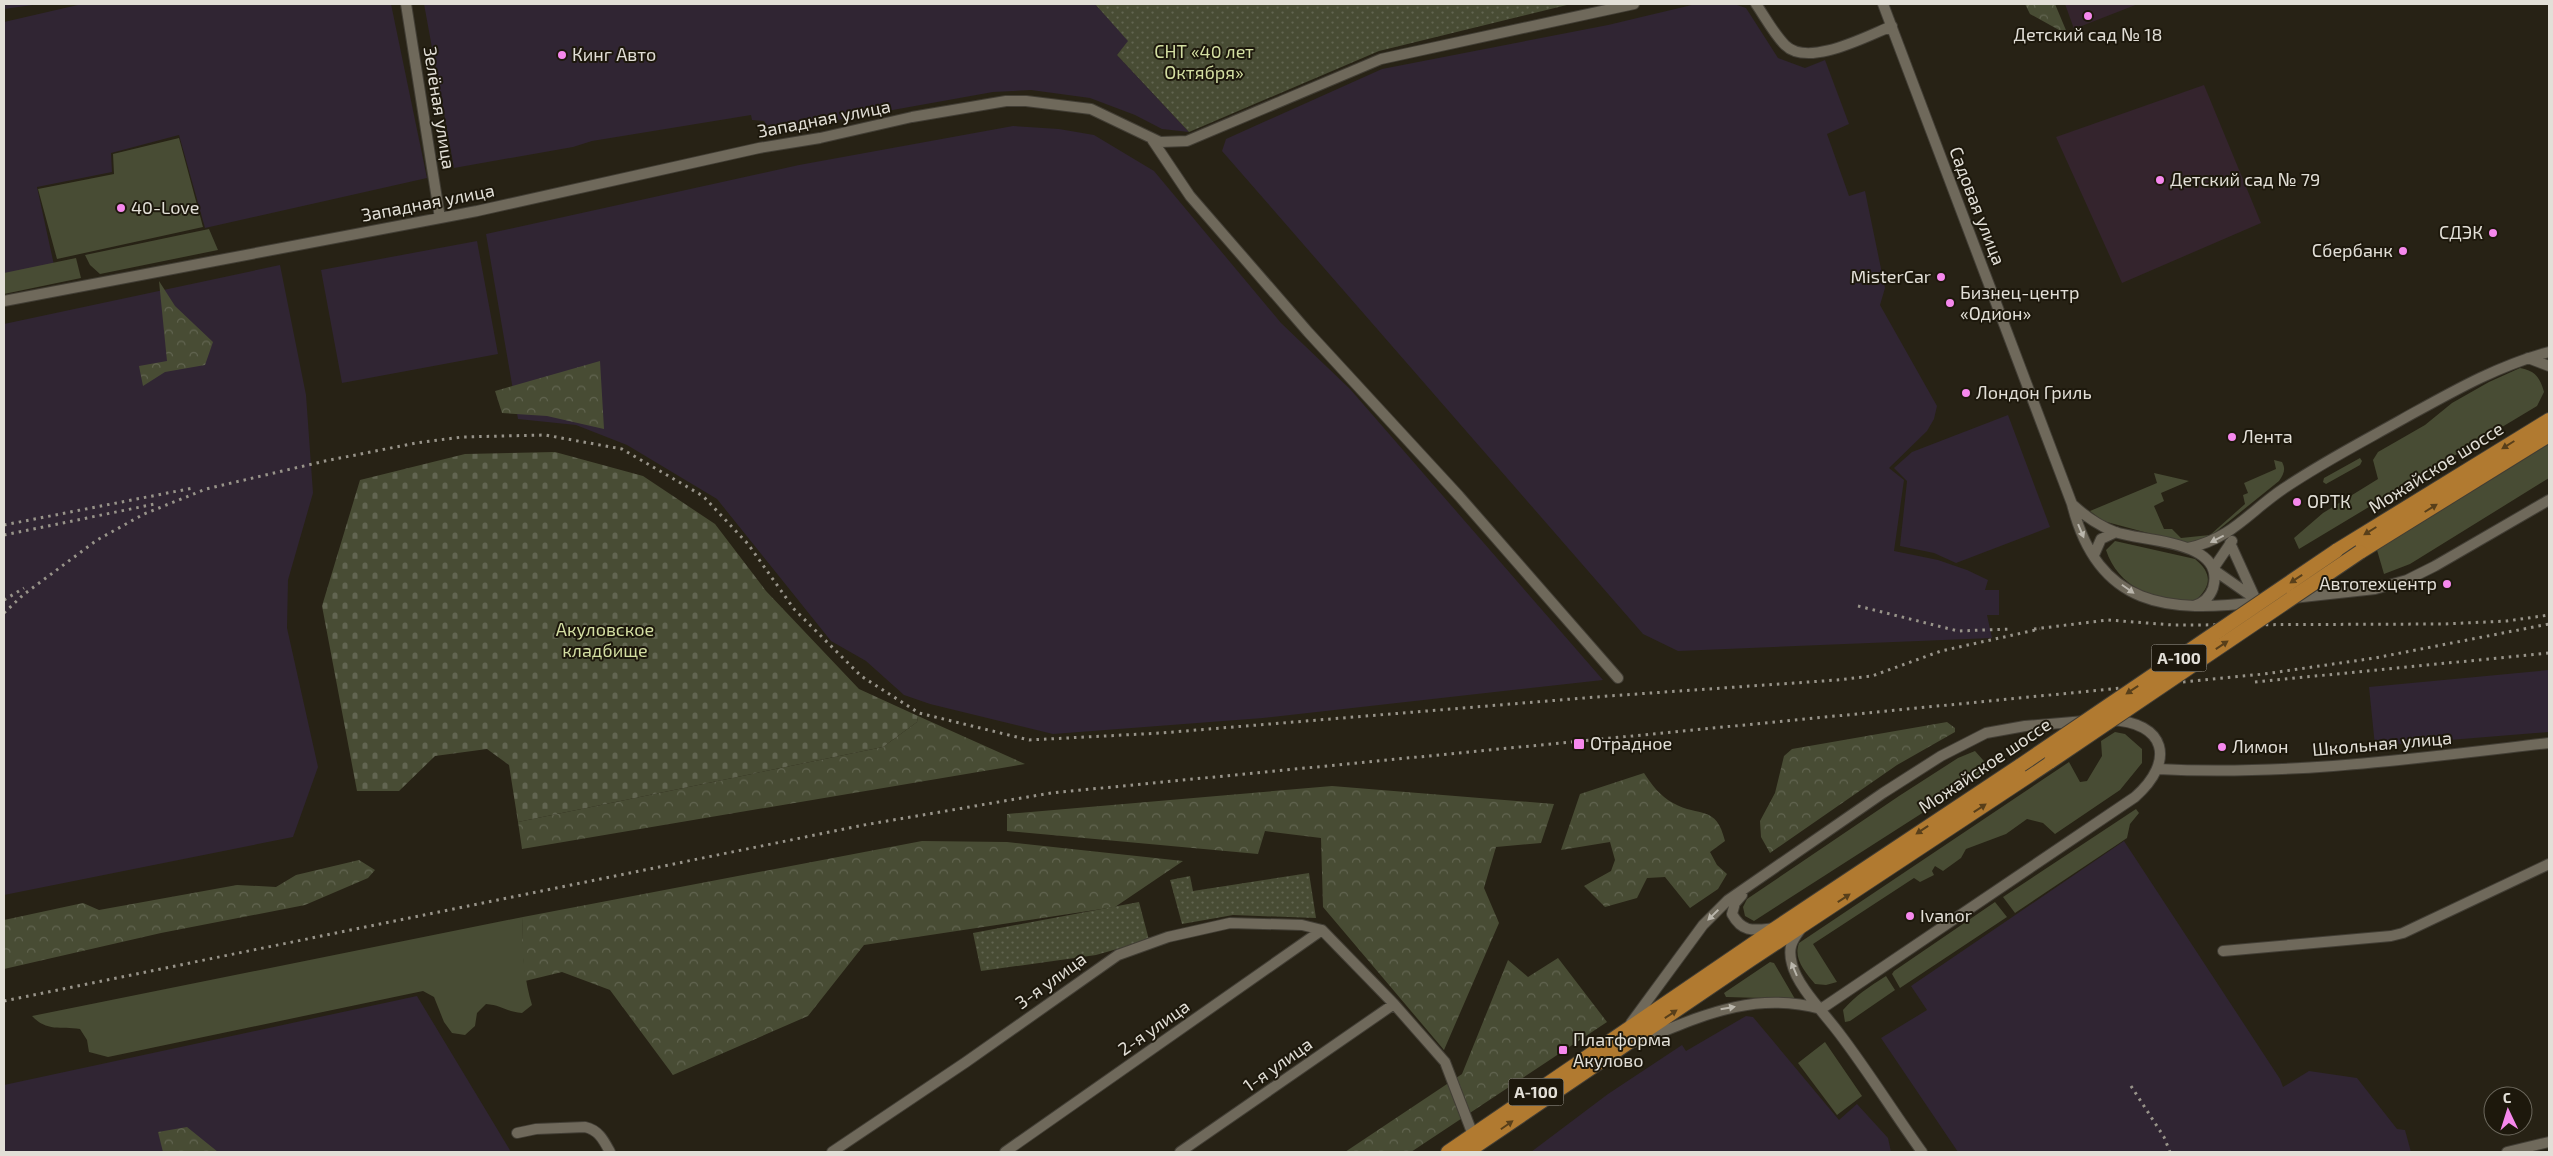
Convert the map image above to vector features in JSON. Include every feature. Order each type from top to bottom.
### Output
[{"type":"main road","name":"Можайское шоссе","points":[[1448,1152],[1776,928],[2336,552],[2549,420]]},
{"type":"main road","name":"Можайское шоссе","points":[[1467,1152],[2052,761],[2360,552],[2549,435]]},
{"type":"street","name":"Зелёная улица","points":[[406,4],[440,218]]},
{"type":"street","name":"Западная улица","points":[[4,301],[440,218],[759,148],[820,138],[912,117],[1006,101],[1026,101],[1091,109],[1160,142],[1187,141],[1381,59],[1634,4]]},
{"type":"street","points":[[1756,4],[1786,46],[1806,54],[1825,52],[1892,26]]},
{"type":"street","name":"Садовая улица","points":[[1883,4],[2072,504],[2082,535],[2110,576],[2140,597],[2163,604],[2188,607],[2214,608],[2257,600],[2366,590],[2399,583],[2436,566],[2549,500]]},
{"type":"street","points":[[1151,138],[1196,203],[1308,332],[1459,496],[1618,678]]},
{"type":"street","points":[[2188,548],[2216,540],[2242,523],[2283,489],[2350,448],[2454,390],[2498,368],[2549,352]]},
{"type":"street","points":[[2527,358],[2549,366]]},
{"type":"street","points":[[2072,504],[2091,519],[2116,532],[2188,548],[2206,558],[2214,570],[2257,600]]},
{"type":"street","points":[[2188,607],[2201,604],[2210,594],[2214,580],[2214,570],[2242,523]]},
{"type":"street","points":[[2094,555],[2101,539],[2116,532]]},
{"type":"street","points":[[2230,544],[2257,600]]},
{"type":"street","points":[[1617,1050],[1718,1010],[1760,1002],[1796,1004],[1821,1009],[2146,787],[2158,769],[2160,753],[2153,736],[2142,726],[2122,721],[2101,720],[2025,726],[1986,733],[1941,756],[1892,787],[1728,900],[1703,925],[1624,1032]]},
{"type":"street","name":"Школьная улица","points":[[2158,769],[2208,772],[2279,770],[2386,762],[2549,743]]},
{"type":"street","points":[[2223,951],[2397,934],[2549,864]]},
{"type":"street","points":[[1751,884],[1735,903],[1732,914],[1738,924],[1752,930],[1776,928]]},
{"type":"street","name":"3-я улица","points":[[832,1152],[966,1062],[1118,955],[1168,937],[1230,923],[1302,925],[1322,930]]},
{"type":"street","points":[[1804,925],[1791,942],[1789,952],[1792,966],[1922,1152]]},
{"type":"street","points":[[1322,930],[1394,1004],[1445,1062],[1473,1135]]},
{"type":"street","name":"2-я улица","points":[[1005,1152],[1322,930]]},
{"type":"street","name":"1-я улица","points":[[1180,1152],[1394,1004]]},
{"type":"street","points":[[517,1133],[536,1129],[586,1127],[593,1129],[601,1136],[610,1152]]},
{"type":"street","points":[[2507,1152],[2549,1142]]},
{"type":"shaded area","points":[[4,4],[40,4],[4,9]]},
{"type":"shaded area","points":[[82,4],[391,4],[427,178],[205,228],[179,135],[111,153],[112,172],[37,187],[54,265],[4,275],[4,22]]},
{"type":"shaded area","points":[[424,4],[1095,4],[1129,41],[1117,55],[1189,132],[1162,129],[1135,115],[1090,98],[1031,90],[993,92],[770,132],[764,121],[752,120],[751,115],[592,141],[573,147],[454,168]]},
{"type":"shaded area","points":[[1696,4],[1734,4],[1746,8],[1778,58],[1805,68],[1825,60],[1849,124],[1827,134],[1849,196],[1865,191],[1885,288],[1880,305],[1937,406],[1934,419],[1927,431],[1889,468],[1904,480],[1894,551],[1938,560],[1988,580],[1985,590],[1999,590],[1999,615],[1987,615],[1992,638],[1678,651],[1643,634],[1222,151],[1226,139],[1382,69],[1608,25]]},
{"type":"shaded area","name":"Детский сад № 18","points":[[2065,4],[2138,4],[2074,29]]},
{"type":"shaded area","name":"Детский сад № 79","points":[[2204,85],[2261,223],[2122,283],[2056,137]]},
{"type":"shaded area","points":[[1013,126],[1059,129],[1094,135],[1154,171],[1281,323],[1350,389],[1603,680],[1263,718],[1053,734],[930,704],[904,695],[866,661],[831,641],[717,499],[627,445],[576,425],[518,419],[486,234],[799,165]]},
{"type":"shaded area","points":[[477,241],[498,354],[342,383],[321,270]]},
{"type":"shaded area","points":[[280,265],[306,395],[313,493],[288,580],[287,628],[318,767],[293,837],[4,895],[4,324]]},
{"type":"shaded area","points":[[2008,415],[2050,527],[1956,563],[1934,553],[1900,546],[1907,481],[1894,468],[1912,452]]},
{"type":"shaded area","points":[[2549,670],[2549,732],[2375,746],[2369,687]]},
{"type":"shaded area","points":[[2124,841],[2280,1079],[2283,1087],[2309,1071],[2357,1078],[2397,1129],[2405,1130],[2411,1152],[1958,1152],[1881,1038],[1927,1010],[1911,986]]},
{"type":"shaded area","points":[[417,996],[511,1152],[4,1152],[4,1085]]},
{"type":"shaded area","points":[[1746,1016],[1753,1017],[1839,1120],[1857,1104],[1888,1138],[1891,1152],[1531,1152],[1608,1094],[1682,1045],[1686,1051]]},
{"type":"green space","name":"СНТ «40 лет Октября»","points":[[1095,4],[1571,4],[1379,51],[1189,132],[1117,55],[1128,41]]},
{"type":"green space","points":[[2025,4],[2055,4],[2068,35],[2030,14]]},
{"type":"green space","name":"40-Love","points":[[179,138],[203,227],[57,259],[38,189],[114,174],[113,154]]},
{"type":"green space","points":[[209,229],[218,250],[100,274],[90,265],[85,255]]},
{"type":"green space","points":[[76,258],[81,278],[4,294],[4,273]]},
{"type":"green space","points":[[159,281],[175,306],[213,342],[205,365],[165,372],[143,386],[139,366],[167,361]]},
{"type":"green space","points":[[600,361],[604,429],[547,416],[502,413],[495,391]]},
{"type":"green space","points":[[2520,368],[2534,373],[2541,383],[2544,392],[2537,406],[2299,549],[2294,538],[2323,513],[2378,479],[2373,460],[2378,452],[2425,425],[2452,403],[2489,382]]},
{"type":"green space","points":[[2549,444],[2549,478],[2410,564],[2384,574],[2377,550]]},
{"type":"green space","name":"Акуловское кладбище","points":[[555,452],[643,476],[715,524],[766,591],[859,689],[918,716],[917,722],[883,747],[518,822],[509,765],[487,749],[435,756],[399,791],[357,791],[322,606],[360,480],[465,454]]},
{"type":"green space","points":[[2360,458],[2362,461],[2360,465],[2326,484],[2323,482],[2324,478]]},
{"type":"green space","points":[[2274,460],[2282,462],[2284,467],[2279,481],[2207,539],[2189,544],[2103,521],[2090,511],[2157,483],[2154,473],[2189,481],[2161,493],[2164,501],[2154,506],[2164,529],[2172,529],[2181,538],[2210,535],[2245,504],[2243,495],[2248,493],[2244,483],[2276,469]]},
{"type":"green space","points":[[2115,541],[2195,559],[2205,569],[2207,574],[2208,579],[2205,589],[2196,600],[2168,599],[2142,591],[2120,575],[2112,564],[2106,550]]},
{"type":"green space","points":[[918,716],[1025,764],[522,849],[518,822],[883,747],[917,722]]},
{"type":"green space","points":[[1947,722],[1955,728],[1955,732],[1897,765],[1770,853],[1761,837],[1760,821],[1775,793],[1784,756],[1792,749]]},
{"type":"green space","points":[[2115,732],[2125,734],[2142,749],[2142,763],[2120,790],[2055,834],[2043,823],[2027,819],[2006,834],[1966,849],[1961,858],[1943,871],[1935,866],[1932,871],[1934,875],[1920,882],[1914,878],[1813,944],[1837,982],[1826,985],[1815,984],[1807,975],[1799,960],[1799,943],[2069,762],[2080,782],[2087,781],[2102,756],[2101,741]]},
{"type":"green space","points":[[1975,751],[1991,769],[1754,921],[1745,916],[1743,907],[1747,899],[1899,796],[1958,758]]},
{"type":"green space","points":[[1644,773],[1657,790],[1668,800],[1712,817],[1721,829],[1725,841],[1710,852],[1717,865],[1727,874],[1718,889],[1690,908],[1665,877],[1647,878],[1637,898],[1605,907],[1584,886],[1611,871],[1615,860],[1610,842],[1561,850],[1580,794]]},
{"type":"green space","points":[[1332,786],[1554,804],[1541,843],[1496,847],[1484,888],[1499,923],[1444,1050],[1323,907],[1321,838],[1265,831],[1258,854],[1007,831],[1007,814]]},
{"type":"green space","points":[[2136,809],[2139,813],[2130,824],[2127,838],[2015,913],[2003,897]]},
{"type":"green space","points":[[922,841],[1007,842],[1183,861],[1115,907],[864,945],[808,1016],[673,1075],[610,990],[562,972],[525,981],[522,946],[523,917]]},
{"type":"green space","points":[[359,860],[375,870],[368,878],[305,905],[161,933],[4,969],[4,920],[83,903],[99,910],[237,885],[276,887],[296,875]]},
{"type":"green space","points":[[1309,873],[1316,918],[1233,915],[1182,924],[1170,880],[1190,876],[1193,891]]},
{"type":"green space","points":[[1139,902],[1149,940],[1096,955],[981,971],[973,933]]},
{"type":"green space","points":[[1995,902],[2007,917],[1900,988],[1892,974],[1894,971]]},
{"type":"green space","points":[[523,917],[524,961],[532,1005],[522,1013],[486,1004],[477,1013],[475,1026],[465,1035],[452,1033],[444,1022],[434,997],[423,991],[108,1057],[89,1052],[87,1040],[80,1029],[49,1026],[32,1016]]},
{"type":"green space","points":[[1558,958],[1607,1022],[1411,1152],[1345,1152],[1462,1074],[1508,960],[1528,977]]},
{"type":"green space","points":[[1770,962],[1774,963],[1795,999],[1726,997],[1724,993]]},
{"type":"green space","points":[[1886,976],[1895,990],[1850,1021],[1845,1022],[1843,1010],[1868,988]]},
{"type":"green space","points":[[1825,1042],[1862,1096],[1837,1115],[1798,1063]]},
{"type":"green space","points":[[187,1127],[218,1152],[163,1152],[158,1132]]},
{"type":"railway","points":[[4,613],[23,595],[97,540],[144,514],[206,489],[325,461],[416,443],[462,437],[545,435],[622,449],[703,496],[748,544],[794,609],[861,676],[919,713],[1029,740],[1161,733],[1608,696],[1837,680],[1872,676],[1941,651],[2040,629]]},
{"type":"railway","points":[[4,525],[193,488]]},
{"type":"railway","points":[[4,535],[155,504]]},
{"type":"railway","points":[[4,600],[24,588]]},
{"type":"railway","points":[[1858,606],[1958,631],[2012,629]]},
{"type":"railway","points":[[2034,629],[2108,620],[2173,625],[2444,624],[2507,621],[2549,615]]},
{"type":"railway","points":[[4,1001],[864,825],[1051,793],[2264,674],[2375,658],[2549,624]]},
{"type":"railway","points":[[2255,682],[2549,653]]},
{"type":"railway","points":[[2131,1086],[2164,1137],[2170,1152]]},
{"type":"place","name":"Детский сад № 18","points":[[2088,16]]},
{"type":"place","name":"Кинг Авто","points":[[562,55]]},
{"type":"place","name":"Детский сад № 79","points":[[2160,180]]},
{"type":"place","name":"40-Love","points":[[121,208]]},
{"type":"place","name":"СДЭК","points":[[2493,233]]},
{"type":"place","name":"Сбербанк","points":[[2403,251]]},
{"type":"place","name":"MisterCar","points":[[1941,277]]},
{"type":"place","name":"Бизнец-центр «Одион»","points":[[1950,303]]},
{"type":"place","name":"Лондон Гриль","points":[[1966,393]]},
{"type":"place","name":"Лента","points":[[2232,437]]},
{"type":"place","name":"ОРТК","points":[[2297,502]]},
{"type":"place","name":"Автотехцентр","points":[[2447,584]]},
{"type":"place","name":"Отрадное","points":[[1579,744]]},
{"type":"place","name":"Лимон","points":[[2222,747]]},
{"type":"place","name":"Ivanor","points":[[1910,916]]},
{"type":"place","name":"Платформа Акулово","points":[[1563,1050]]}]
